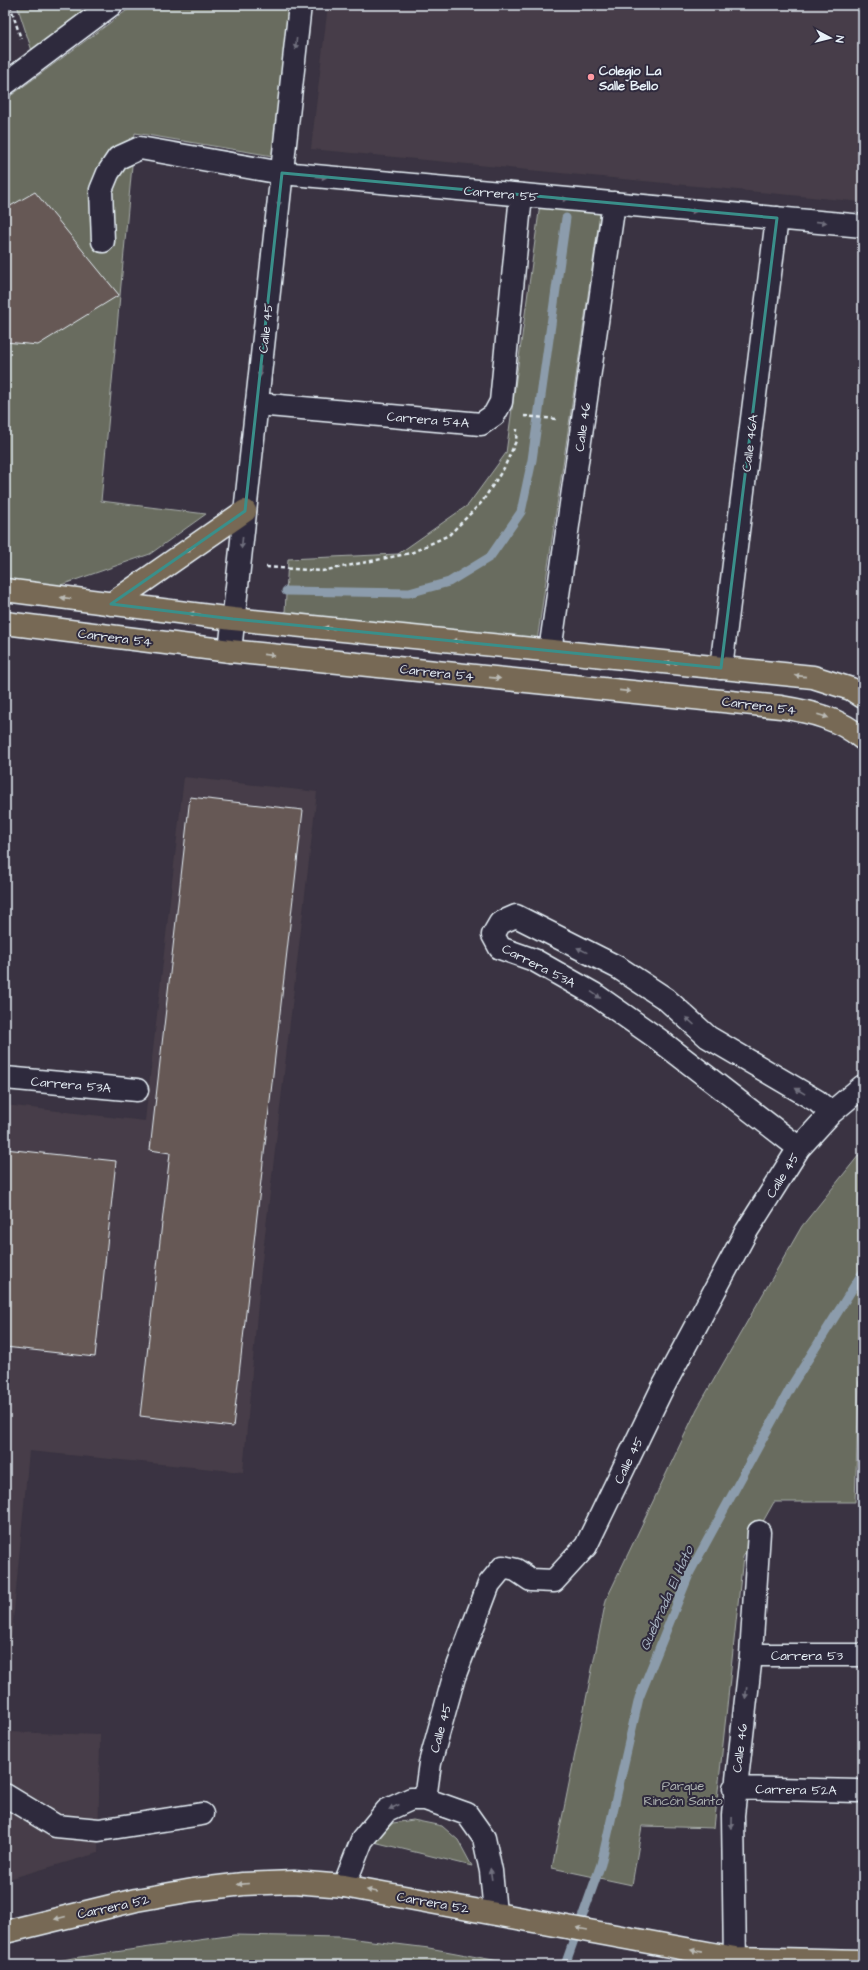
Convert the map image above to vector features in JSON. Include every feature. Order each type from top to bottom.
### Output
[{"type":"main road","points":[[111,604],[245,511]]},
{"type":"main road","points":[[5,590],[233,619],[812,677],[851,689],[863,697]]},
{"type":"main road","name":"Carrera 54","points":[[5,623],[230,651],[781,707],[811,712],[832,719],[862,735]]},
{"type":"main road","name":"Carrera 52","points":[[5,1932],[136,1900],[193,1890],[243,1884],[294,1882],[344,1886],[495,1913],[615,1935],[735,1961],[863,1961]]},
{"type":"street","points":[[5,84],[111,5]]},
{"type":"street","name":"Calle 45","points":[[230,651],[300,5]]},
{"type":"street","name":"Carrera 55","points":[[103,241],[101,190],[108,173],[118,158],[140,148],[282,173],[863,226]]},
{"type":"street","name":"Carrera 54A","points":[[257,404],[481,424],[494,415],[501,402],[521,195]]},
{"type":"street","name":"Calle 46","points":[[550,650],[614,203]]},
{"type":"street","name":"Calle 46A","points":[[721,668],[777,218]]},
{"type":"street","name":"Carrera 53A","points":[[799,1148],[658,1039],[594,994],[534,960],[500,948],[493,935],[500,923],[516,916],[619,968],[666,999],[708,1037],[817,1101],[831,1113]]},
{"type":"street","name":"Carrera 53A","points":[[5,1078],[137,1090]]},
{"type":"street","name":"Calle 45","points":[[425,1799],[430,1763],[454,1677],[489,1584],[503,1567],[516,1570],[531,1580],[554,1581],[586,1546],[661,1391],[746,1232],[799,1148],[831,1113],[863,1086]]},
{"type":"street","name":"Calle 46","points":[[735,1961],[732,1841],[734,1788],[751,1655],[759,1532]]},
{"type":"street","name":"Carrera 53","points":[[751,1655],[863,1655]]},
{"type":"street","name":"Carrera 52A","points":[[734,1788],[857,1791]]},
{"type":"street","points":[[5,1795],[56,1826],[99,1830],[202,1814]]},
{"type":"street","points":[[344,1886],[362,1840],[386,1810],[411,1799],[425,1799],[467,1814],[484,1838],[491,1871],[495,1913]]},
{"type":"path","points":[[10,5],[30,65]]},
{"type":"path","points":[[518,415],[557,419]]},
{"type":"path","points":[[239,564],[322,571],[411,553],[449,535],[482,502],[501,473],[516,441],[517,428]]},
{"type":"highlighted area","points":[[282,173],[777,218],[721,668],[233,619],[111,604],[245,511]]},
{"type":"shaded area","name":"Colegio La Salle Bello","points":[[328,5],[863,5],[863,202],[311,149]]},
{"type":"shaded area","points":[[184,777],[317,792],[261,1269],[243,1472],[29,1451],[5,1706],[5,1105],[145,1121]]},
{"type":"shaded area","points":[[5,1732],[100,1735],[98,1853],[5,1880]]},
{"type":"green space","points":[[17,5],[96,5],[32,51]]},
{"type":"green space","points":[[134,5],[292,5],[273,156],[135,133],[101,501],[206,514],[150,554],[58,586],[5,579],[5,100]]},
{"type":"green space","points":[[541,197],[600,214],[537,641],[285,612],[288,559],[398,554],[468,505],[506,453]]},
{"type":"green space","name":"Parque Rincón Santo","points":[[863,1150],[863,1376],[859,1382],[855,1502],[774,1502],[743,1557],[714,1828],[642,1826],[632,1885],[552,1868],[606,1600],[697,1409],[802,1226]]},
{"type":"green space","points":[[413,1820],[442,1826],[458,1840],[472,1866],[374,1842],[393,1823]]},
{"type":"green space","points":[[234,1935],[339,1937],[429,1948],[520,1965],[38,1965],[73,1958]]},
{"type":"building","points":[[35,192],[119,295],[38,345],[5,342],[5,209]]},
{"type":"building","points":[[190,797],[303,810],[233,1427],[140,1416],[170,1153],[150,1150]]},
{"type":"building","points":[[5,1149],[116,1161],[95,1357],[5,1347]]},
{"type":"waterway","points":[[286,591],[409,593],[449,582],[490,557],[521,512],[532,460],[566,218]]},
{"type":"waterway","name":"Quebrada El Hato","points":[[565,1965],[601,1864],[639,1698],[690,1572],[792,1385],[863,1272]]},
{"type":"place","name":"Colegio La Salle Bello","points":[[591,77]]}]
